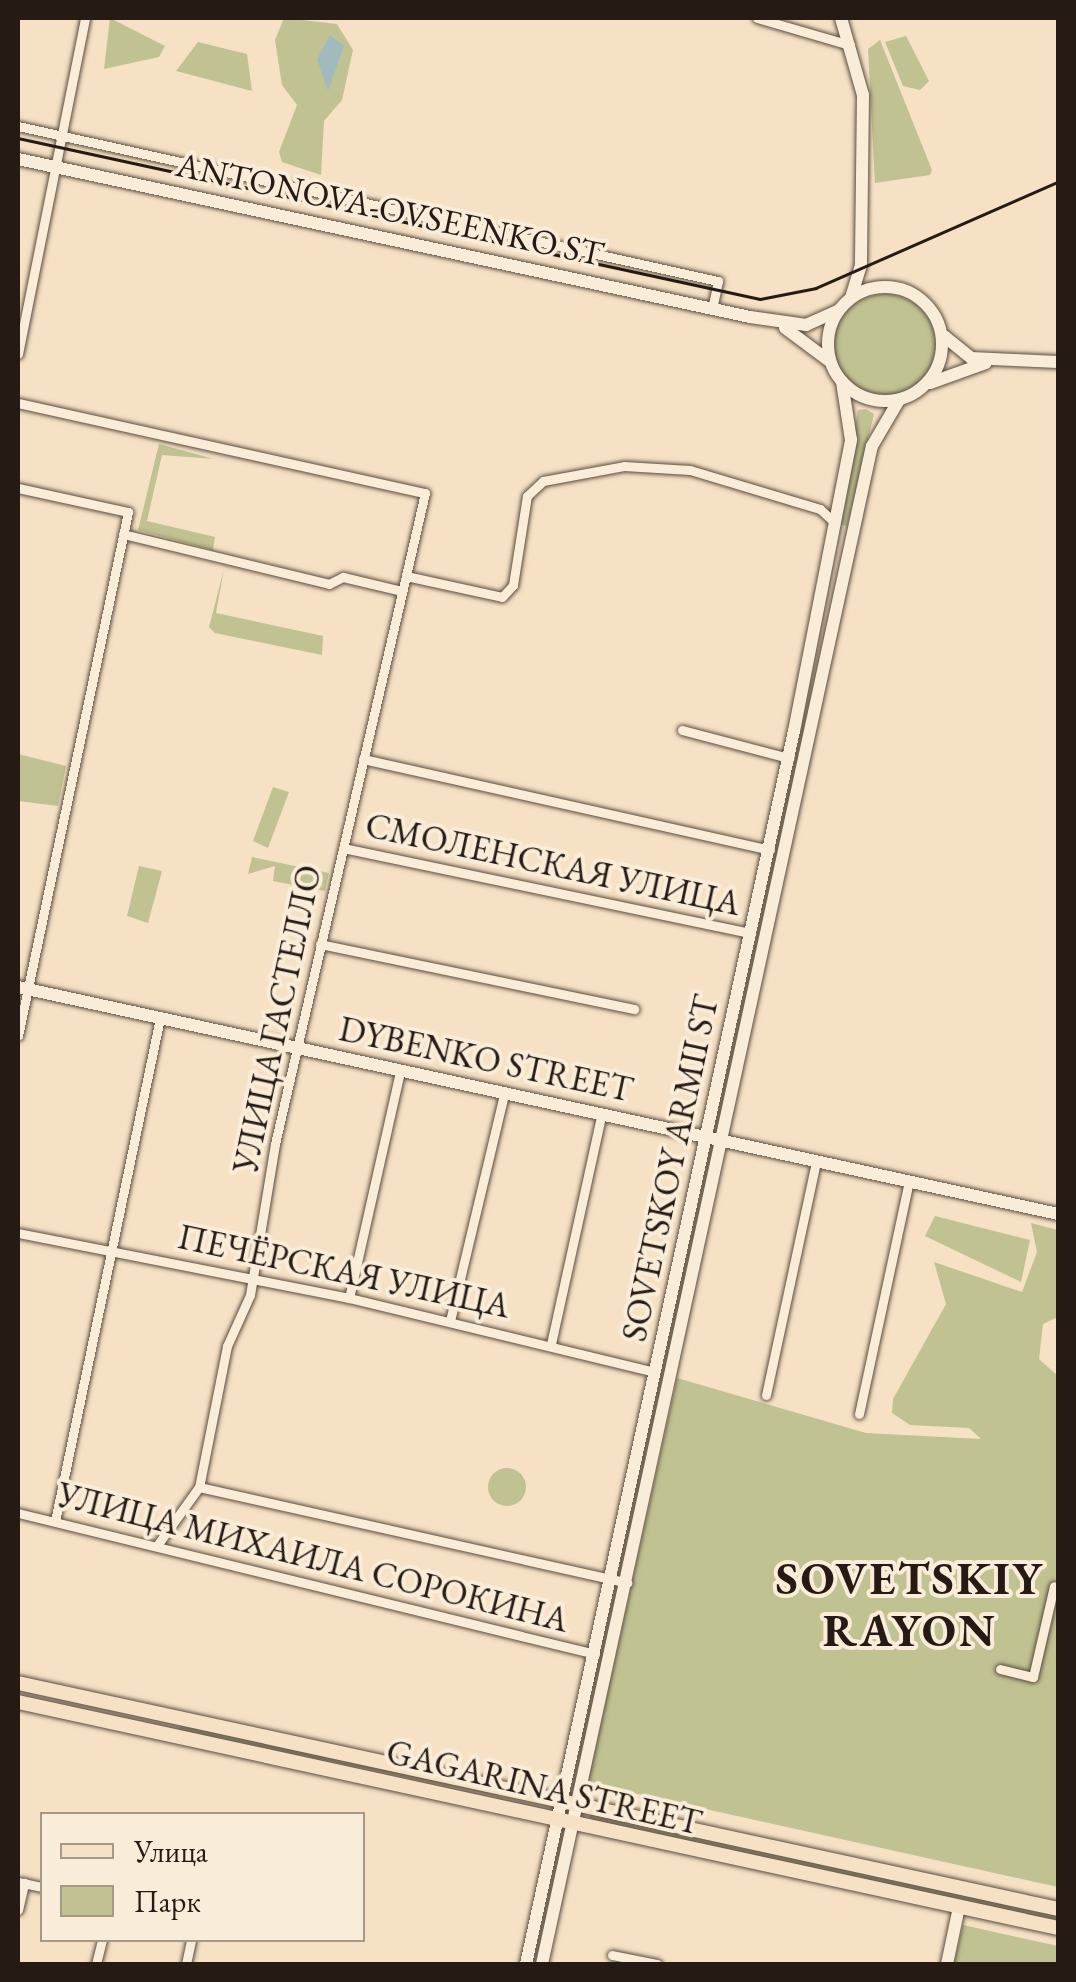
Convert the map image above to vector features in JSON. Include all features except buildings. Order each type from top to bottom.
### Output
[{"type":"main road","points":[[841,18],[852,45],[862,95],[861,265],[851,298]]},
{"type":"main road","name":"ANTONOVA-OVSEENKO ST","points":[[18,159],[750,317],[806,325],[838,311]]},
{"type":"main road","points":[[861,265],[887,287],[922,300],[952,350],[993,362],[1058,362]]},
{"type":"main road","points":[[887,287],[851,298],[838,311],[828,339],[833,369],[842,382],[868,400],[899,400],[927,384],[993,362]]},
{"type":"main road","name":"ANTONOVA-OVSEENKO ST","points":[[750,317],[812,340],[833,369]]},
{"type":"main road","points":[[927,384],[942,355],[939,324]]},
{"type":"main road","name":"SOVETSKOY ARMII ST","points":[[526,1964],[796,759],[814,631],[851,440],[842,382]]},
{"type":"main road","name":"SOVETSKOY ARMII ST","points":[[542,1964],[672,1376],[770,850],[830,633],[872,446],[899,400]]},
{"type":"main road","points":[[814,631],[830,633]]},
{"type":"main road","name":"DYBENKO STREET","points":[[23,988],[1058,1214]]},
{"type":"main road","points":[[656,1372],[672,1376]]},
{"type":"main road","name":"GAGARINA STREET","points":[[18,1683],[1058,1909]]},
{"type":"main road","name":"GAGARINA STREET","points":[[18,1702],[1058,1928]]},
{"type":"main road","points":[[503,1808],[508,1788]]},
{"type":"main road","points":[[946,1964],[960,1907]]},
{"type":"street","points":[[18,354],[85,18]]},
{"type":"street","points":[[758,18],[852,45]]},
{"type":"street","points":[[18,126],[718,281],[712,309]]},
{"type":"street","name":"УЛИЦА ГАСТЕЛЛО","points":[[18,404],[425,493],[320,944],[252,1280],[227,1346],[199,1487],[158,1544]]},
{"type":"street","points":[[406,576],[502,597],[513,585],[527,496],[543,481],[624,466],[690,470],[820,509],[835,523]]},
{"type":"street","points":[[18,488],[128,512],[23,988],[18,1036]]},
{"type":"street","points":[[122,534],[330,584],[343,577],[402,591]]},
{"type":"street","points":[[682,730],[796,759]]},
{"type":"street","points":[[364,759],[770,850]]},
{"type":"street","name":"СМОЛЕНСКАЯ УЛИЦА","points":[[343,848],[752,933]]},
{"type":"street","points":[[320,944],[634,1009]]},
{"type":"street","points":[[55,1522],[108,1249],[160,1018]]},
{"type":"street","points":[[350,1298],[400,1071]]},
{"type":"street","points":[[450,1321],[504,1094]]},
{"type":"street","points":[[551,1344],[601,1116]]},
{"type":"street","points":[[766,1395],[816,1161]]},
{"type":"street","points":[[859,1414],[909,1181]]},
{"type":"street","name":"ПЕЧЁРСКАЯ УЛИЦА","points":[[18,1233],[350,1298],[656,1372]]},
{"type":"street","points":[[199,1487],[627,1583]]},
{"type":"street","name":"УЛИЦА МИХАИЛА СОРОКИНА","points":[[18,1513],[158,1544],[594,1654]]},
{"type":"street","points":[[1000,1668],[1033,1677],[1054,1586]]},
{"type":"street","points":[[18,1910],[21,1883]]},
{"type":"street","points":[[612,1955],[657,1964]]},
{"type":"green space","points":[[110,18],[165,46],[159,57],[104,69]]},
{"type":"green space","points":[[284,18],[337,24],[353,50],[342,100],[324,121],[321,175],[282,162],[279,152],[297,105],[282,85],[275,40]]},
{"type":"green space","points":[[906,36],[929,81],[920,90],[903,86],[885,42]]},
{"type":"green space","points":[[880,40],[932,170],[930,175],[875,183],[868,49]]},
{"type":"green space","points":[[198,42],[247,54],[252,91],[176,71]]},
{"type":"green space","points":[[885,294],[905,298],[921,309],[932,325],[936,345],[932,365],[921,381],[905,392],[885,396],[865,392],[849,381],[838,365],[834,345],[838,325],[849,309],[865,298]]},
{"type":"green space","points":[[858,410],[874,414],[847,526],[838,524]]},
{"type":"green space","points":[[159,444],[214,459],[162,455],[147,521],[215,537],[213,550],[138,530]]},
{"type":"green space","points":[[224,569],[216,613],[323,636],[322,655],[215,633],[209,627]]},
{"type":"green space","points":[[18,754],[66,766],[58,806],[18,801]]},
{"type":"green space","points":[[273,787],[289,792],[268,848],[253,841]]},
{"type":"green space","points":[[252,857],[329,873],[325,891],[273,881],[275,866],[248,874]]},
{"type":"green space","points":[[139,866],[162,871],[148,923],[127,916]]},
{"type":"green space","points":[[935,1216],[1030,1240],[1021,1282],[925,1236]]},
{"type":"green space","points":[[1031,1223],[1058,1230],[1058,1317],[1043,1324],[1039,1359],[1058,1376],[1058,1887],[588,1783],[677,1378],[866,1433],[981,1439],[969,1428],[910,1425],[892,1413],[893,1399],[946,1304],[934,1262],[1022,1292],[1037,1252]]},
{"type":"green space","points":[[507,1468],[520,1474],[526,1487],[520,1500],[507,1506],[494,1500],[488,1487],[494,1474]]},
{"type":"green space","points":[[181,1725],[499,1793],[499,1796],[179,1730]]},
{"type":"green space","points":[[590,1814],[1058,1914],[1058,1921],[589,1820]]},
{"type":"green space","points":[[963,1925],[1058,1946],[1058,1964],[954,1964]]},
{"type":"water","points":[[330,35],[344,46],[328,91],[317,59]]},
{"type":"tram line","points":[[18,138],[760,299],[816,288],[1058,182]]},
{"type":"district","name":"SOVETSKIY RAYON","points":[[910,1605]]}]
